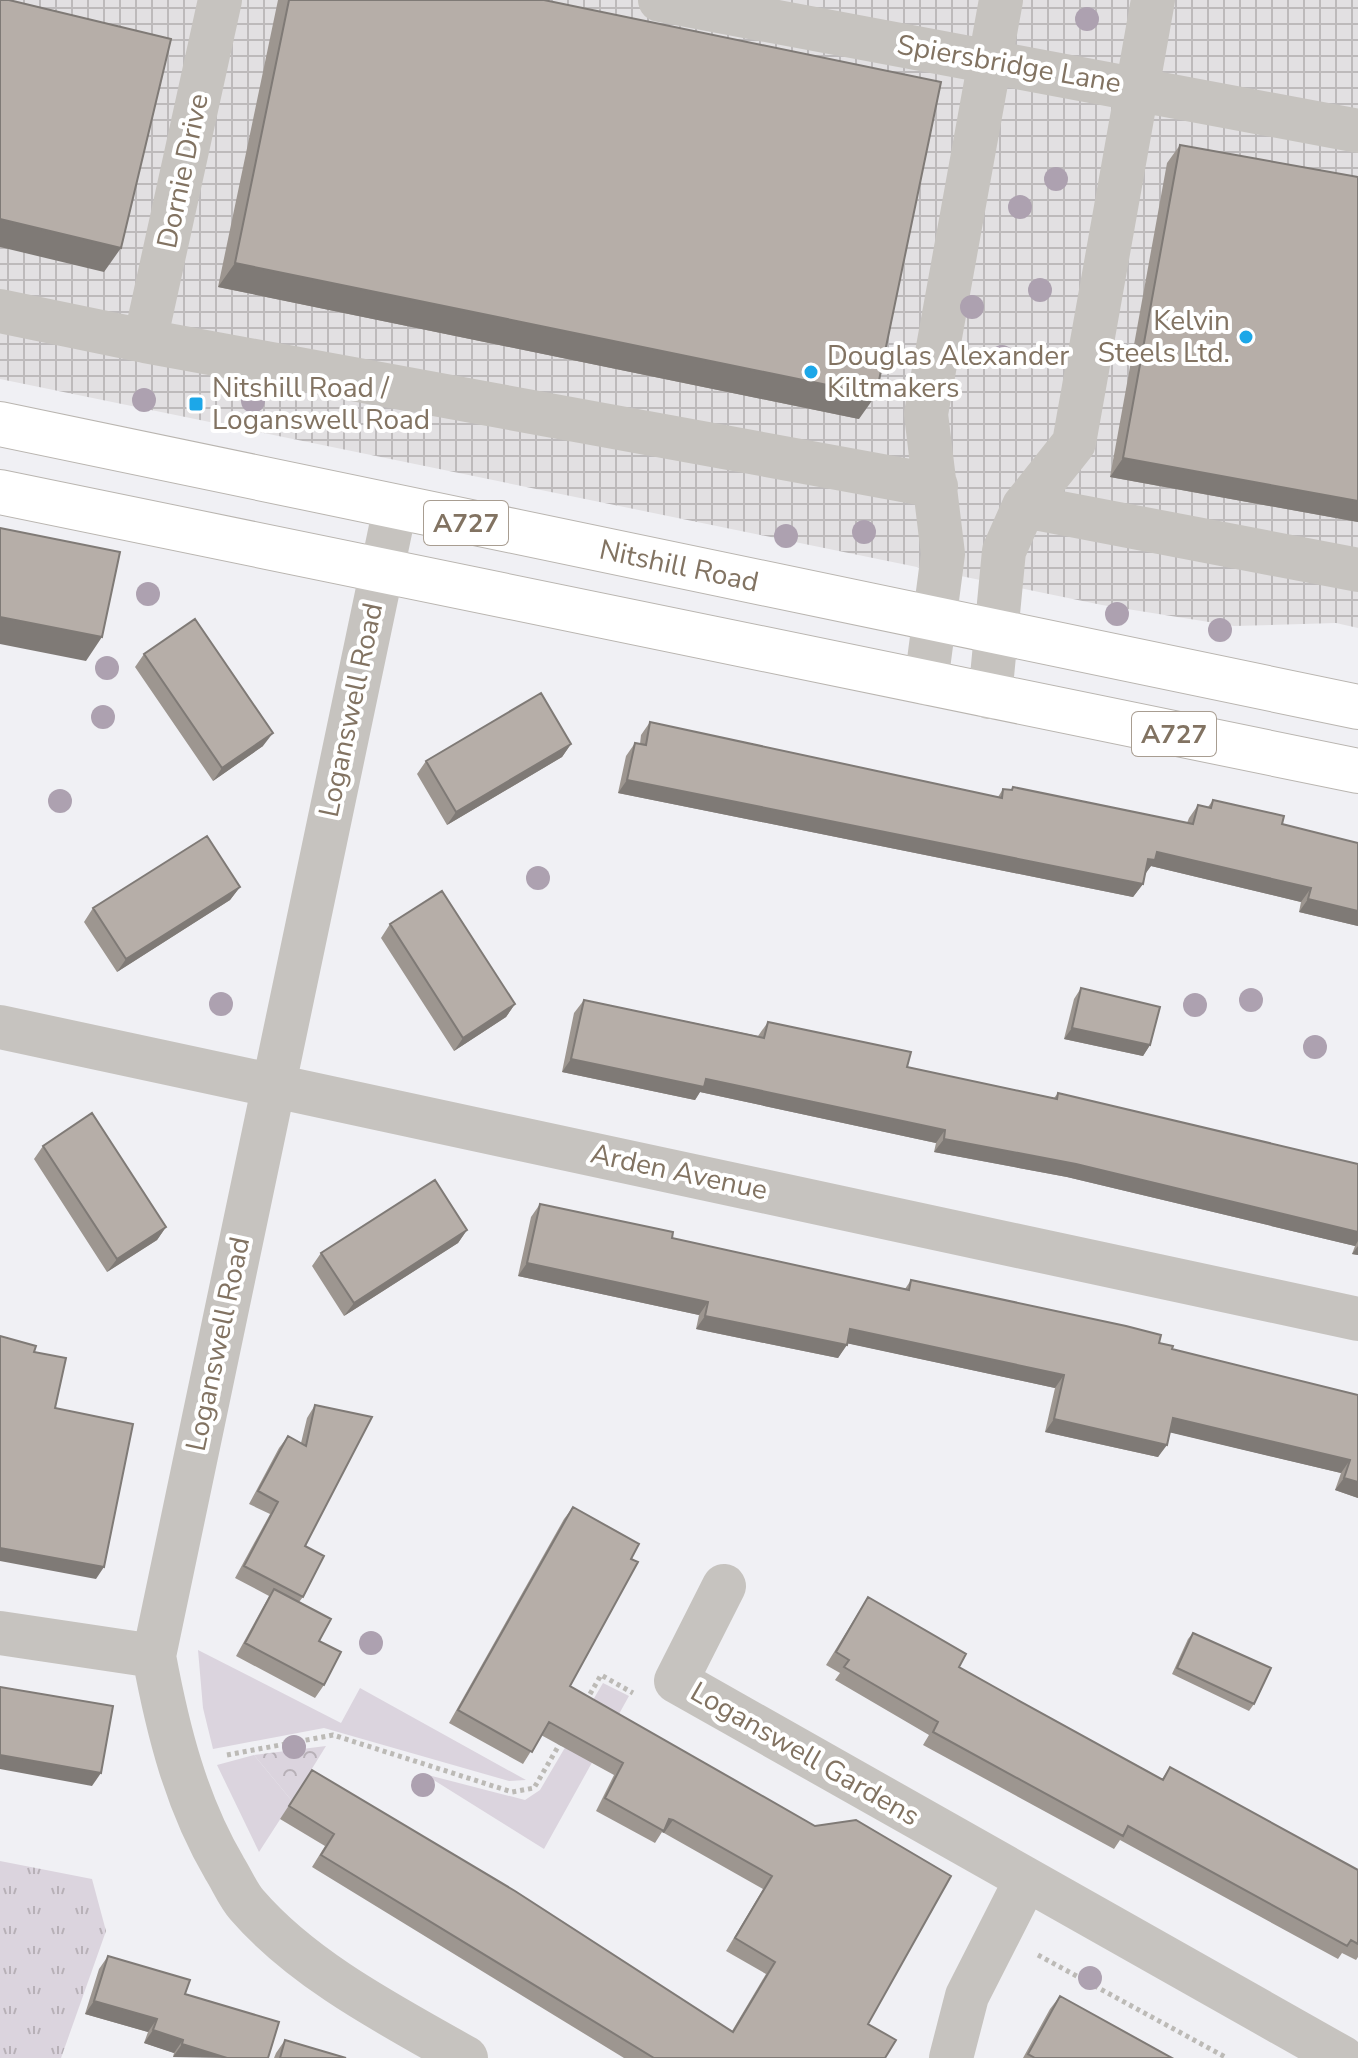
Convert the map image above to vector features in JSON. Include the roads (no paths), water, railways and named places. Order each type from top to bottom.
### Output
[{"type":"main road","name":"Nitshill Road","points":[[0,424],[321,488],[395,508],[1358,707]]},
{"type":"main road","name":"A727","points":[[0,492],[382,568],[990,697],[1358,771]]},
{"type":"street","name":"Dornie Drive","points":[[145,341],[220,0]]},
{"type":"street","name":"Spiersbridge Lane","points":[[660,0],[1358,131]]},
{"type":"street","points":[[926,683],[943,554],[926,414],[1001,0]]},
{"type":"street","points":[[990,697],[1001,565],[1024,506],[1074,443],[1153,0]]},
{"type":"street","points":[[0,311],[145,341],[936,486]]},
{"type":"street","points":[[1024,506],[1358,570]]},
{"type":"street","name":"Loganswell Road","points":[[395,508],[271,1084],[154,1656],[167,1727],[180,1767],[209,1842],[247,1905],[351,1993],[466,2058]]},
{"type":"street","name":"Arden Avenue","points":[[0,1027],[1358,1319]]},
{"type":"street","name":"Loganswell Gardens","points":[[724,1586],[676,1681],[1343,2058]]},
{"type":"street","points":[[0,1633],[154,1656]]},
{"type":"street","points":[[951,2058],[967,1996],[1026,1880]]},
{"type":"street","points":[[1350,2058],[1358,2044]]},
{"type":"place","name":"Kelvin Steels Ltd.","points":[[1246,337]]},
{"type":"place","name":"Douglas Alexander Kiltmakers","points":[[811,372]]},
{"type":"place","name":"Nitshill Road / Loganswell Road","points":[[196,404]]}]
